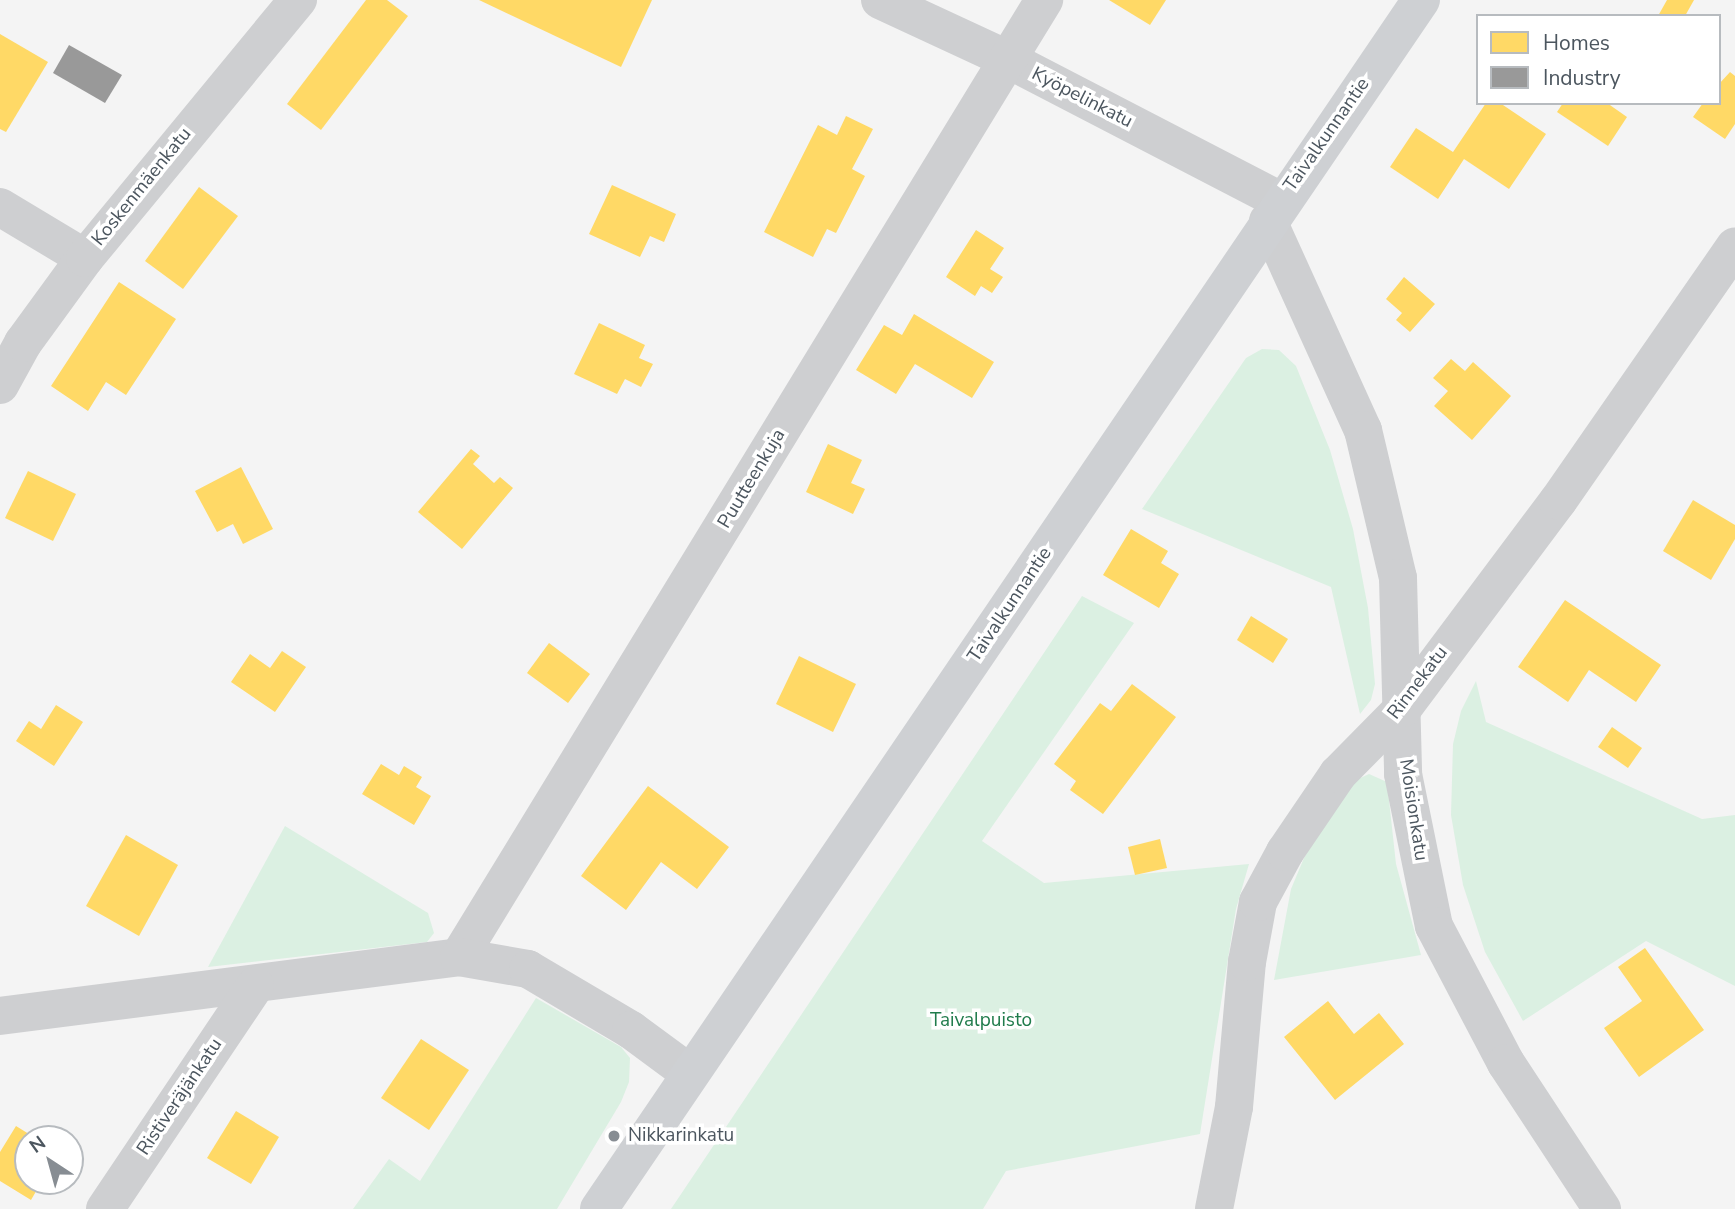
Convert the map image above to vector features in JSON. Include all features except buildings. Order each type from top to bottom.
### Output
[{"type":"main road","name":"Taivalkunnantie","points":[[598,1209],[688,1072],[830,873],[1275,211],[1421,0]]},
{"type":"street","name":"Koskenmäenkatu","points":[[0,385],[23,343],[85,258],[298,0]]},
{"type":"street","name":"Kyöpelinkatu","points":[[880,0],[1009,60],[1275,211]]},
{"type":"street","name":"Puutteenkuja","points":[[459,957],[1044,0]]},
{"type":"street","points":[[0,207],[85,258]]},
{"type":"street","name":"Moisionkatu","points":[[1275,211],[1363,430],[1398,578],[1403,774],[1434,926],[1506,1063],[1602,1209]]},
{"type":"street","name":"Rinnekatu","points":[[1214,1209],[1234,1107],[1247,961],[1258,902],[1285,852],[1338,774],[1403,708],[1558,501],[1735,246]]},
{"type":"street","points":[[0,1016],[255,986],[459,957],[528,968],[631,1030],[688,1072]]},
{"type":"street","name":"Ristiveräjänkatu","points":[[105,1209],[255,986]]},
{"type":"green space","points":[[1262,349],[1279,350],[1296,366],[1330,450],[1353,529],[1368,608],[1375,684],[1371,700],[1360,714],[1331,587],[1142,509],[1246,358]]},
{"type":"green space","name":"Taivalpuisto","points":[[1082,596],[1134,623],[982,841],[1044,883],[1249,864],[1236,909],[1200,1134],[1006,1171],[983,1209],[671,1209]]},
{"type":"green space","points":[[1476,681],[1486,722],[1702,819],[1735,815],[1735,986],[1646,941],[1523,1021],[1485,952],[1463,885],[1451,815],[1453,744],[1461,711]]},
{"type":"green space","points":[[1369,774],[1387,782],[1396,864],[1421,955],[1274,980],[1291,889],[1304,858],[1331,811],[1358,779]]},
{"type":"green space","points":[[285,826],[428,913],[434,933],[427,942],[208,967]]},
{"type":"green space","points":[[536,998],[621,1047],[630,1058],[629,1082],[621,1102],[557,1209],[353,1209],[389,1159],[420,1181]]},
{"type":"place","name":"Nikkarinkatu","points":[[614,1136]]}]
